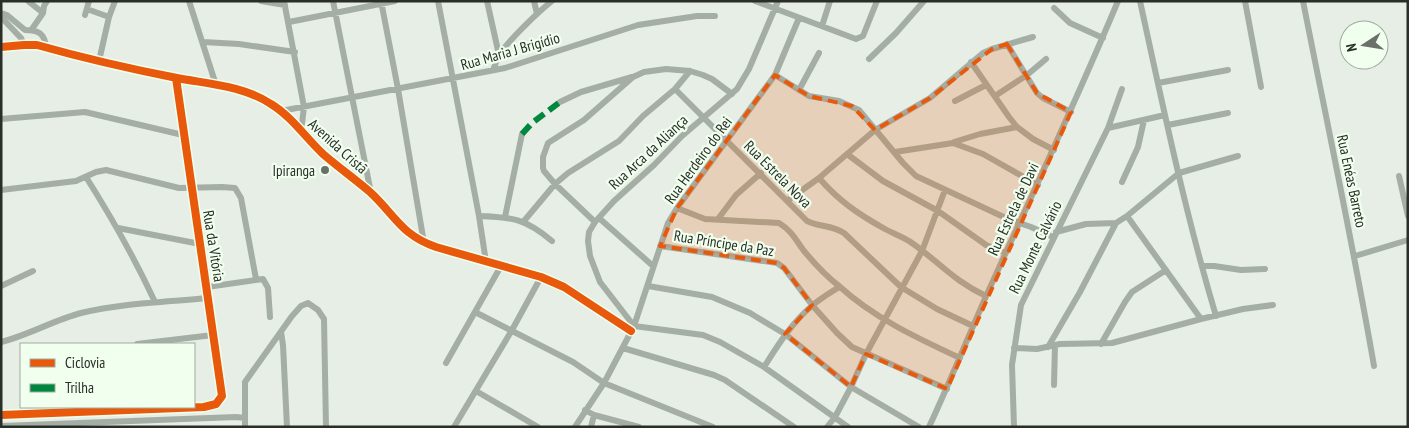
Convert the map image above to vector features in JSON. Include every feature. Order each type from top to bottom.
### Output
[{"type":"street","points":[[28,1],[42,13]]},
{"type":"street","points":[[32,29],[47,1]]},
{"type":"street","points":[[89,1],[86,12],[109,17]]},
{"type":"street","points":[[99,60],[114,1]]},
{"type":"street","points":[[189,1],[216,85]]},
{"type":"street","points":[[261,1],[284,3],[295,52],[304,107],[301,132]]},
{"type":"street","points":[[333,1],[371,193]]},
{"type":"street","points":[[289,22],[395,1]]},
{"type":"street","points":[[438,1],[486,262]]},
{"type":"street","points":[[487,1],[499,55]]},
{"type":"street","points":[[534,1],[537,14]]},
{"type":"street","points":[[493,70],[499,55],[537,14],[552,1]]},
{"type":"street","points":[[755,1],[851,38],[860,38],[865,32],[877,1]]},
{"type":"street","name":"Rua Arca da Aliança","points":[[632,329],[600,282],[593,267],[588,242],[589,232],[614,200],[654,166],[682,136],[737,89],[749,68],[778,1]]},
{"type":"street","points":[[822,26],[830,1]]},
{"type":"street","points":[[870,59],[924,1]]},
{"type":"street","name":"Rua Estrela de Davi","points":[[931,426],[986,296],[1054,150],[1118,1]]},
{"type":"street","points":[[1140,1],[1165,115],[1216,316]]},
{"type":"street","points":[[1245,1],[1261,87]]},
{"type":"street","name":"Rua Enéas Barreto","points":[[1303,1],[1355,256],[1374,366]]},
{"type":"street","points":[[381,3],[417,195],[424,243]]},
{"type":"street","points":[[1054,8],[1070,23],[1103,38]]},
{"type":"street","points":[[1,15],[7,14],[25,30],[32,29],[38,31],[46,41],[46,48]]},
{"type":"street","points":[[1,15],[21,38],[24,45]]},
{"type":"street","name":"Rua Maria J Brigídio","points":[[281,111],[398,90],[525,63],[549,53],[589,42],[638,25],[697,16],[714,16]]},
{"type":"street","name":"Rua Herdeiro do Rei","points":[[575,427],[624,348],[648,286],[668,223],[775,75],[799,18]]},
{"type":"street","points":[[788,201],[819,178],[875,130],[930,98],[971,62],[988,51],[1033,37]]},
{"type":"street","points":[[203,42],[239,44],[295,52]]},
{"type":"street","points":[[1007,44],[1037,93],[1071,112]]},
{"type":"street","name":"Avenida Cristã","points":[[1,47],[24,45],[46,48],[249,93],[272,104],[281,111],[324,155],[371,193],[407,233],[424,243],[541,277],[564,288],[632,329]]},
{"type":"street","points":[[799,90],[819,53]]},
{"type":"street","points":[[995,96],[1027,75],[1046,59]]},
{"type":"street","points":[[971,62],[1017,126],[1033,139],[1054,150]]},
{"type":"street","points":[[560,102],[587,90],[656,69],[690,71],[712,79],[732,94]]},
{"type":"street","points":[[1158,83],[1228,70]]},
{"type":"street","points":[[524,221],[555,184],[568,173],[619,141],[675,88],[690,71]]},
{"type":"street","points":[[775,75],[808,96],[839,101],[859,110],[916,176],[1020,223],[1055,235],[1086,224],[1116,222],[1127,216],[1179,173],[1238,156]]},
{"type":"street","points":[[633,77],[584,120],[548,143],[543,157],[542,168],[555,184],[653,266]]},
{"type":"street","name":"Rua da Vitória","points":[[176,78],[222,396],[216,404],[195,407]]},
{"type":"street","points":[[955,101],[986,85]]},
{"type":"street","name":"Rua Estrela Nova","points":[[675,88],[807,221],[816,225],[835,227],[844,233],[901,288],[937,309],[973,326]]},
{"type":"street","name":"Rua Monte Calvário","points":[[1014,427],[1012,382],[1014,348],[1021,305],[1108,128],[1122,89]]},
{"type":"street","points":[[1,119],[85,112],[183,135]]},
{"type":"street","points":[[1168,125],[1228,114]]},
{"type":"street","points":[[1108,128],[1165,115]]},
{"type":"street","points":[[1122,182],[1138,147],[1144,120]]},
{"type":"street","points":[[895,152],[953,143],[980,134],[1017,126]]},
{"type":"street","points":[[504,217],[522,134]]},
{"type":"street","points":[[953,143],[983,154],[1038,185]]},
{"type":"street","points":[[847,154],[883,181],[938,211],[975,238],[1006,253]]},
{"type":"street","points":[[1,190],[76,181],[96,172],[106,170],[174,187],[191,189],[235,188],[238,192],[256,279]]},
{"type":"street","points":[[718,219],[736,195],[761,173]]},
{"type":"street","points":[[1399,176],[1408,216]]},
{"type":"street","points":[[86,177],[118,228],[140,268],[155,302]]},
{"type":"street","points":[[819,178],[835,196],[850,208],[910,242],[968,288],[986,296]]},
{"type":"street","points":[[827,427],[851,387],[866,354],[922,251],[945,190]]},
{"type":"street","points":[[677,208],[695,216],[779,223],[788,229],[804,251],[839,287],[884,321],[960,358]]},
{"type":"street","points":[[479,216],[504,217],[524,221],[552,241]]},
{"type":"street","points":[[1127,216],[1201,319]]},
{"type":"street","points":[[1048,347],[1080,292],[1116,222]]},
{"type":"street","points":[[118,228],[200,244]]},
{"type":"street","points":[[1355,256],[1408,240]]},
{"type":"street","name":"Rua Príncipe da Paz","points":[[660,246],[777,263],[784,268],[812,305],[852,347],[947,389]]},
{"type":"street","points":[[446,363],[501,266]]},
{"type":"street","points":[[1202,266],[1214,266],[1232,270],[1265,269]]},
{"type":"street","points":[[1101,344],[1132,292],[1166,270]]},
{"type":"street","points":[[1,286],[33,271]]},
{"type":"street","points":[[454,427],[512,330],[541,277]]},
{"type":"street","points":[[207,287],[264,279],[267,283],[270,318]]},
{"type":"street","points":[[648,286],[712,297],[750,313],[785,334],[851,387],[919,427]]},
{"type":"street","points":[[764,367],[785,334],[812,305],[839,287]]},
{"type":"street","points":[[1,342],[30,333],[80,313],[155,302],[208,298]]},
{"type":"street","points":[[245,427],[245,382],[301,306],[308,303],[318,310],[324,319],[326,427]]},
{"type":"street","points":[[1014,348],[1037,349],[1075,343],[1101,344],[1124,340],[1201,319],[1272,305]]},
{"type":"street","points":[[475,312],[573,362],[604,383],[713,427]]},
{"type":"street","points":[[632,329],[703,335],[729,346],[764,367],[848,427]]},
{"type":"street","points":[[281,332],[287,427]]},
{"type":"street","points":[[145,343],[213,334]]},
{"type":"street","points":[[1054,385],[1055,345]]},
{"type":"street","points":[[624,348],[725,380],[794,427]]},
{"type":"street","points":[[476,391],[538,427]]},
{"type":"street","name":"Rua da Vitória","points":[[2,413],[170,408]]},
{"type":"street","points":[[584,410],[640,427]]},
{"type":"street","points":[[591,427],[594,414]]},
{"type":"street","points":[[1,426],[132,424],[236,416],[245,418]]},
{"type":"highlighted area","points":[[1007,44],[1037,93],[1071,112],[947,389],[866,354],[851,387],[785,334],[812,305],[784,268],[777,263],[660,246],[677,208],[775,75],[809,96],[852,106],[875,130],[930,98],[992,49]]},
{"type":"marked path","points":[[522,134],[532,123],[560,102]]},
{"type":"cycle path","points":[[1,47],[37,45],[125,67],[226,86],[261,98],[285,115],[323,154],[379,200],[399,224],[414,237],[436,247],[541,277],[564,287],[631,331]]},
{"type":"cycle path","points":[[176,78],[222,396],[216,404],[195,407]]},
{"type":"cycle path","points":[[1,415],[179,408]]},
{"type":"place","name":"Ipiranga","points":[[325,170]]}]
